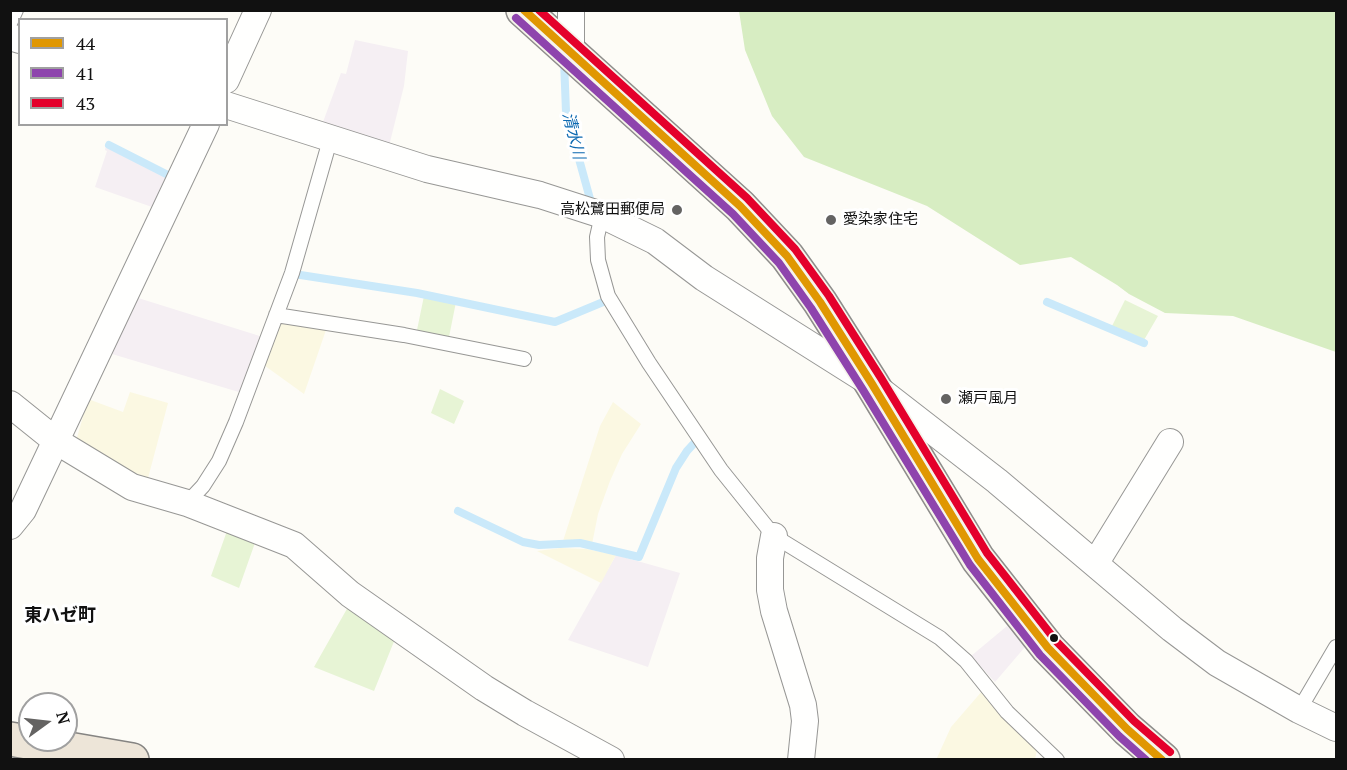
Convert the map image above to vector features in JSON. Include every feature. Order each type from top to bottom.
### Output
[{"type":"highway","points":[[10,739],[132,759]]},
{"type":"main road","points":[[523,10],[740,206],[787,256],[820,302],[872,384],[978,559],[1048,648],[1127,729],[1163,759]]},
{"type":"street","points":[[228,76],[258,10]]},
{"type":"street","points":[[565,48],[571,10]]},
{"type":"street","points":[[228,106],[427,169],[540,195],[603,215],[655,241],[704,278],[872,384],[997,481],[1172,629],[1217,663],[1299,710],[1336,728]]},
{"type":"street","points":[[10,526],[23,510],[205,126]]},
{"type":"street","points":[[10,404],[56,441],[132,486],[187,503],[294,545],[350,594],[484,688],[525,713],[611,759]]},
{"type":"street","points":[[1095,564],[1170,442]]},
{"type":"street","points":[[774,536],[770,558],[770,590],[774,611],[803,705],[805,721],[801,759]]},
{"type":"lane","points":[[10,23],[16,10]]},
{"type":"lane","points":[[187,503],[203,486],[219,461],[292,273],[330,140]]},
{"type":"lane","points":[[603,215],[597,237],[598,260],[608,296],[649,363],[721,470],[774,536],[940,638],[973,670],[1007,712],[1057,759]]},
{"type":"lane","points":[[276,315],[404,335],[524,359]]},
{"type":"lane","points":[[1299,710],[1336,647]]},
{"type":"shaded area","points":[[355,40],[408,51],[404,86],[389,146],[323,122],[341,73],[346,74]]},
{"type":"shaded area","points":[[106,144],[119,153],[167,176],[152,207],[95,187],[107,151],[105,150]]},
{"type":"shaded area","points":[[135,297],[263,337],[242,393],[112,354],[117,334]]},
{"type":"shaded area","points":[[277,323],[326,330],[304,394],[261,363]]},
{"type":"shaded area","points":[[130,392],[168,403],[148,478],[130,471],[76,441],[88,399],[123,412]]},
{"type":"shaded area","points":[[613,402],[641,424],[622,454],[610,481],[598,514],[592,544],[563,541],[600,426]]},
{"type":"shaded area","points":[[561,548],[586,549],[616,555],[601,583],[537,551]]},
{"type":"shaded area","points":[[616,555],[680,573],[648,667],[568,640]]},
{"type":"shaded area","points":[[1007,626],[1025,647],[995,682],[971,656]]},
{"type":"shaded area","points":[[983,690],[1037,750],[1035,759],[936,760],[951,727]]},
{"type":"green space","points":[[739,11],[1336,11],[1336,352],[1233,316],[1165,313],[1129,294],[1071,257],[1020,265],[927,206],[804,157],[772,116],[745,50]]},
{"type":"green space","points":[[424,296],[456,302],[449,337],[417,330]]},
{"type":"green space","points":[[1125,300],[1158,316],[1144,340],[1112,326]]},
{"type":"green space","points":[[440,389],[464,401],[454,424],[431,413]]},
{"type":"green space","points":[[228,528],[256,540],[239,588],[211,576]]},
{"type":"green space","points":[[348,607],[395,639],[374,691],[314,667]]},
{"type":"waterway","name":"清水川","points":[[564,60],[566,112],[592,206]]},
{"type":"waterway","points":[[109,145],[168,175]]},
{"type":"waterway","points":[[294,274],[417,293],[555,322],[608,300]]},
{"type":"waterway","points":[[1047,302],[1144,343]]},
{"type":"waterway","points":[[458,511],[523,542],[539,545],[580,543],[639,557],[676,468],[698,439]]},
{"type":"transit line","name":"44","points":[[524,10],[740,206],[787,256],[820,302],[872,384],[978,559],[1048,648],[1127,729],[1162,760]]},
{"type":"transit line","name":"43","points":[[539,10],[747,198],[795,249],[829,296],[881,378],[987,553],[1056,641],[1134,721],[1170,752]]},
{"type":"transit line","name":"41","points":[[516,18],[733,214],[779,263],[811,308],[863,390],[970,565],[1040,655],[1119,736],[1146,760]]},
{"type":"place","name":"高松鷺田郵便局","points":[[677,210]]},
{"type":"place","name":"愛染家住宅","points":[[831,220]]},
{"type":"place","name":"瀬戸風月","points":[[946,399]]},
{"type":"district","name":"東ハゼ町","points":[[60,616]]}]
